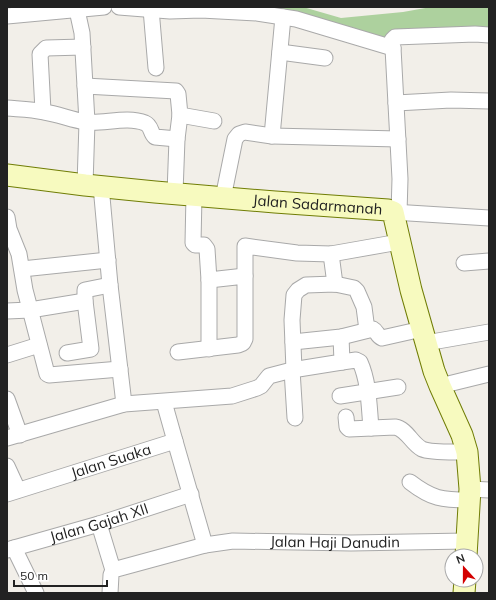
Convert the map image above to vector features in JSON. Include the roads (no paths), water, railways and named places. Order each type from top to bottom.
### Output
[{"type":"main road","name":"Jalan Sadarmanah","points":[[7,175],[93,186],[223,198],[388,210],[396,212],[399,242],[424,336],[440,386],[462,435],[476,493],[466,548]]},
{"type":"street","points":[[7,16],[104,7]]},
{"type":"street","points":[[119,7],[257,13],[296,19],[393,48]]},
{"type":"street","points":[[76,9],[83,47],[87,122],[93,186],[108,260],[124,404]]},
{"type":"street","points":[[151,9],[156,68]]},
{"type":"street","points":[[272,136],[283,17]]},
{"type":"street","points":[[489,35],[475,34],[395,37],[392,40],[400,179],[396,212],[489,218]]},
{"type":"street","points":[[43,111],[40,54],[46,48],[83,47]]},
{"type":"street","points":[[280,52],[325,58]]},
{"type":"street","points":[[85,86],[176,91],[178,94],[180,115],[177,139],[184,194],[193,243],[195,245],[204,245],[208,249],[209,350]]},
{"type":"street","points":[[396,103],[451,100],[489,101]]},
{"type":"street","points":[[7,108],[43,111],[87,122],[116,120],[140,122],[151,128],[152,134],[155,137],[177,139]]},
{"type":"street","points":[[180,115],[214,121]]},
{"type":"street","points":[[223,198],[235,139],[239,134],[244,132],[272,136],[398,139]]},
{"type":"street","points":[[7,217],[16,260],[46,371],[49,375],[120,369]]},
{"type":"street","points":[[178,352],[209,350],[243,343],[245,339],[245,246],[297,253],[331,254],[399,242]]},
{"type":"street","points":[[331,254],[335,284]]},
{"type":"street","points":[[16,260],[108,260]]},
{"type":"street","points":[[464,263],[489,261]]},
{"type":"street","points":[[209,280],[245,276]]},
{"type":"street","points":[[295,418],[292,320],[294,295],[298,290],[306,285],[335,284],[354,288],[357,291],[364,307],[368,330]]},
{"type":"street","points":[[94,371],[85,301],[85,290],[110,285]]},
{"type":"street","points":[[7,311],[30,310],[85,301]]},
{"type":"street","points":[[293,342],[341,337],[373,329],[376,330],[379,337],[382,338],[489,332]]},
{"type":"street","points":[[341,337],[342,362]]},
{"type":"street","points":[[7,355],[39,344]]},
{"type":"street","points":[[67,353],[91,349]]},
{"type":"street","points":[[7,399],[14,436],[124,404],[232,396],[257,388],[269,376],[293,370],[356,360],[360,362],[368,391],[371,428]]},
{"type":"street","points":[[440,386],[489,374]]},
{"type":"street","points":[[340,396],[398,387]]},
{"type":"street","points":[[164,402],[205,545]]},
{"type":"street","points":[[346,417],[347,427],[349,429],[395,427],[400,428],[422,449],[466,452]]},
{"type":"street","name":"Jalan Suaka","points":[[13,492],[175,441]]},
{"type":"street","points":[[7,466],[13,492]]},
{"type":"street","points":[[410,482],[423,491],[445,500],[476,493]]},
{"type":"street","name":"Jalan Gajah XII","points":[[10,549],[99,524],[191,494]]},
{"type":"street","points":[[99,524],[113,570],[111,576],[110,593]]},
{"type":"street","name":"Jalan Haji Danudin","points":[[113,570],[205,545],[233,541],[378,543],[466,548]]},
{"type":"street","points":[[10,549],[36,593]]}]
